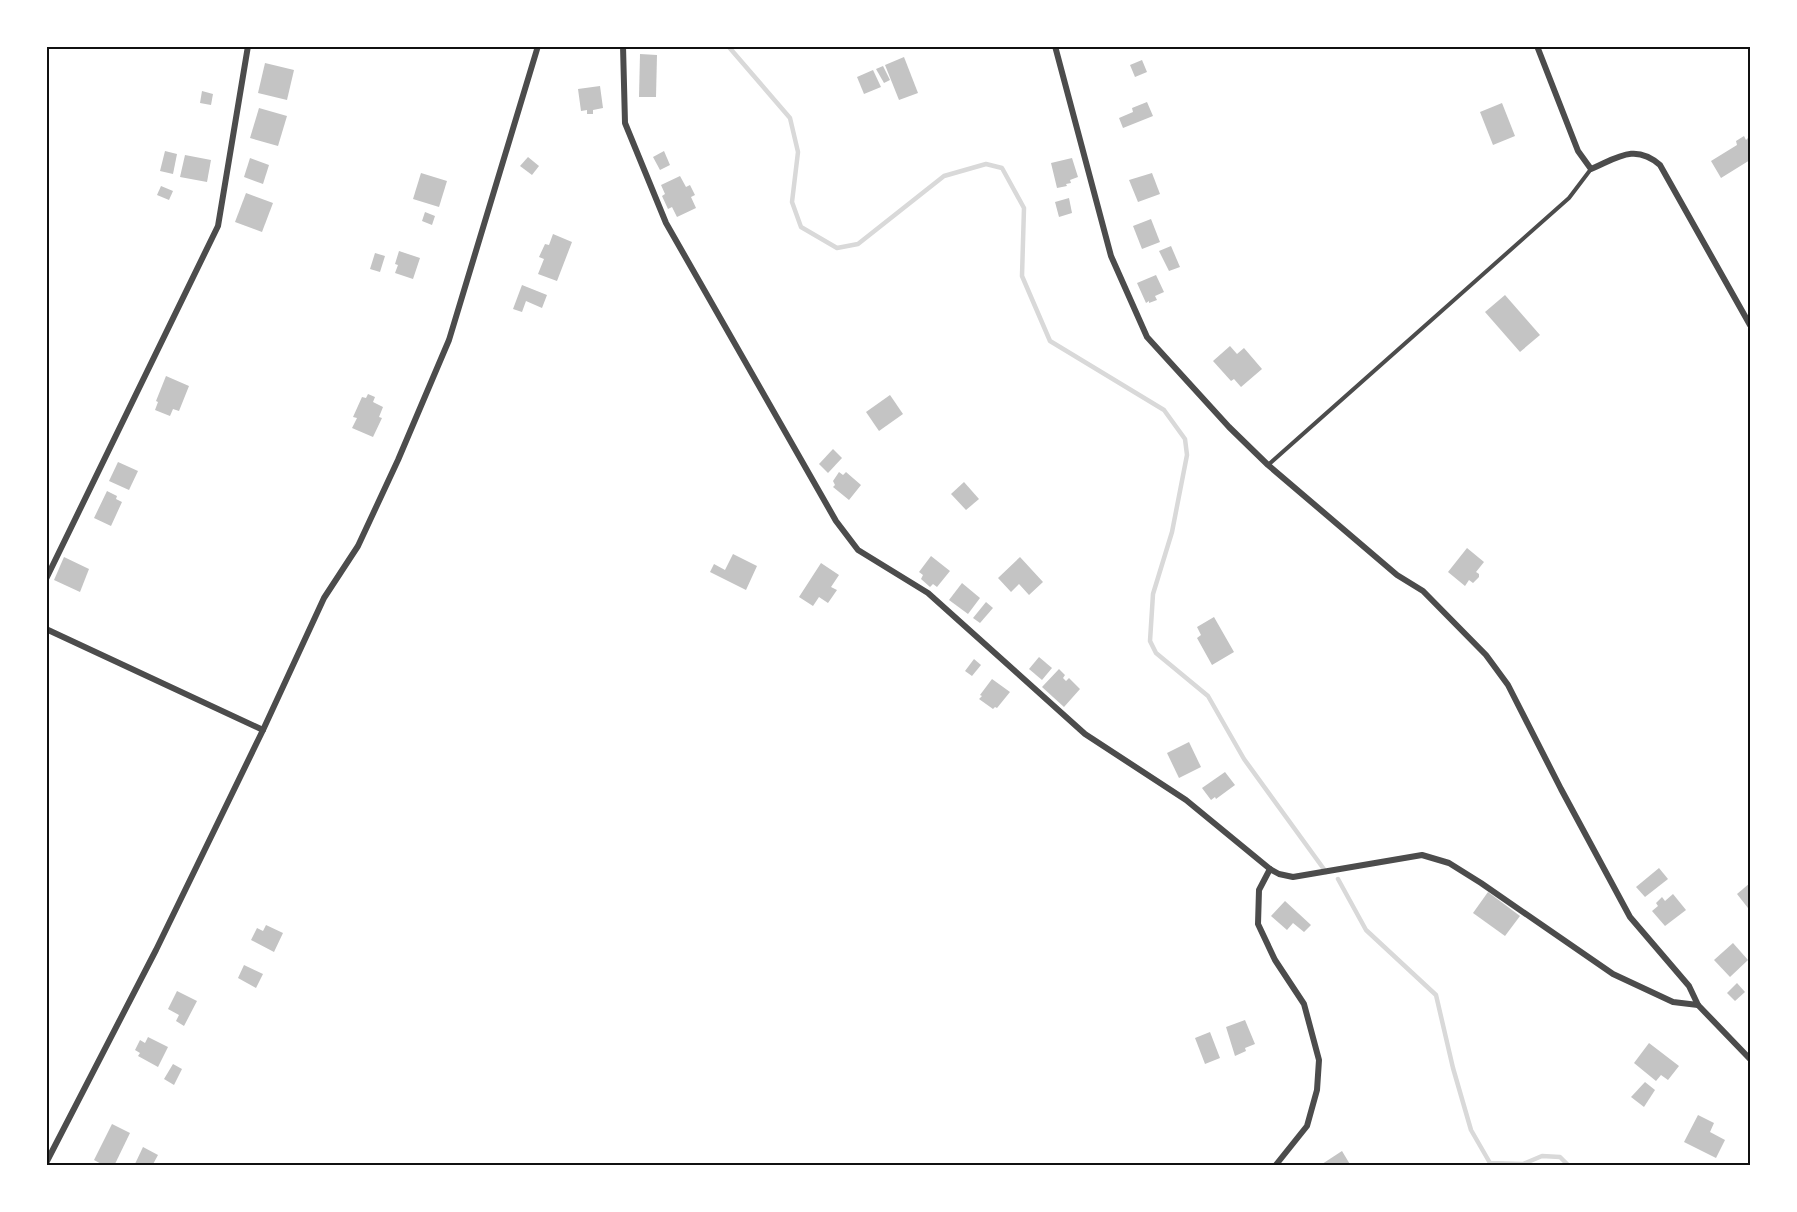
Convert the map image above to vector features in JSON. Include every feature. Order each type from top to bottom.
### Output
[{"type":"street","points":[[46,579],[218,226],[248,46]]},
{"type":"street","points":[[46,1163],[156,950],[263,730],[324,597],[358,546],[399,460],[449,340],[538,46]]},
{"type":"street","points":[[623,46],[625,123],[666,223],[836,520],[858,550],[928,593],[1084,734],[1186,800],[1279,874],[1293,877],[1422,855],[1449,863],[1613,974],[1673,1002],[1698,1005]]},
{"type":"street","points":[[1055,46],[1111,256],[1147,337],[1229,427],[1268,465],[1397,575],[1423,591],[1486,655],[1508,685],[1630,917],[1689,986],[1698,1005],[1750,1059]]},
{"type":"street","points":[[1537,46],[1578,151],[1591,169],[1630,153],[1642,153],[1660,165],[1750,325]]},
{"type":"street","points":[[46,629],[263,730]]},
{"type":"street","points":[[1270,869],[1259,890],[1258,924],[1275,960],[1304,1004],[1319,1060],[1317,1090],[1307,1126],[1275,1166]]},
{"type":"lane","points":[[1268,465],[1569,198],[1591,169]]},
{"type":"building","points":[[640,54],[657,55],[656,97],[639,97]]},
{"type":"building","points":[[904,57],[918,93],[899,100],[885,65]]},
{"type":"building","points":[[1142,60],[1147,72],[1135,77],[1130,65]]},
{"type":"building","points":[[265,63],[294,70],[287,100],[258,93]]},
{"type":"building","points":[[883,66],[890,80],[884,83],[876,69]]},
{"type":"building","points":[[873,70],[881,87],[864,94],[857,77]]},
{"type":"building","points":[[600,86],[603,108],[593,110],[593,114],[587,114],[587,110],[581,111],[578,89]]},
{"type":"building","points":[[202,91],[213,94],[211,105],[200,103]]},
{"type":"building","points":[[1147,102],[1153,116],[1123,128],[1119,118],[1133,112],[1132,108]]},
{"type":"building","points":[[1502,103],[1515,136],[1493,145],[1480,112]]},
{"type":"building","points":[[259,108],[287,116],[278,146],[250,138]]},
{"type":"building","points":[[1744,136],[1750,143],[1750,160],[1721,178],[1711,161],[1737,145],[1736,141]]},
{"type":"building","points":[[165,151],[177,154],[173,174],[160,171]]},
{"type":"building","points":[[664,151],[670,165],[660,170],[653,157]]},
{"type":"building","points":[[185,155],[211,160],[207,182],[180,177]]},
{"type":"building","points":[[528,157],[539,166],[532,175],[520,166]]},
{"type":"building","points":[[250,158],[269,165],[263,184],[244,177]]},
{"type":"building","points":[[1072,158],[1078,177],[1070,180],[1071,183],[1066,184],[1067,186],[1057,188],[1051,163]]},
{"type":"building","points":[[421,173],[447,181],[439,207],[413,199]]},
{"type":"building","points":[[1152,173],[1160,194],[1138,202],[1129,180]]},
{"type":"building","points":[[680,176],[686,187],[690,185],[695,195],[691,197],[696,208],[677,217],[672,207],[668,209],[662,196],[665,194],[661,185]]},
{"type":"building","points":[[161,186],[173,191],[169,200],[157,195]]},
{"type":"building","points":[[246,193],[273,203],[262,232],[235,222]]},
{"type":"building","points":[[1069,198],[1072,213],[1059,217],[1055,202]]},
{"type":"building","points":[[425,212],[435,216],[432,225],[422,221]]},
{"type":"building","points":[[1151,219],[1160,242],[1142,249],[1133,226]]},
{"type":"building","points":[[553,234],[572,242],[557,281],[538,274],[544,259],[539,257],[545,244],[549,245]]},
{"type":"building","points":[[1171,246],[1180,267],[1169,271],[1159,251]]},
{"type":"building","points":[[399,251],[420,258],[413,279],[395,273]]},
{"type":"building","points":[[375,253],[385,256],[380,272],[370,269]]},
{"type":"building","points":[[1156,275],[1164,292],[1155,296],[1157,300],[1146,303],[1137,283]]},
{"type":"building","points":[[522,285],[547,295],[542,308],[526,301],[522,312],[513,309]]},
{"type":"building","points":[[1505,295],[1540,335],[1520,352],[1485,312]]},
{"type":"building","points":[[1230,346],[1237,354],[1244,348],[1262,369],[1241,387],[1234,379],[1231,381],[1213,361]]},
{"type":"building","points":[[166,376],[189,386],[179,411],[173,409],[170,416],[155,410],[158,402],[156,401]]},
{"type":"building","points":[[368,394],[375,397],[373,402],[383,407],[379,417],[382,418],[373,437],[352,428],[357,418],[353,417],[362,397],[366,398]]},
{"type":"building","points":[[890,395],[903,414],[879,431],[866,412]]},
{"type":"building","points":[[833,449],[842,458],[828,473],[819,464]]},
{"type":"building","points":[[118,462],[138,471],[129,490],[109,481]]},
{"type":"building","points":[[839,472],[843,475],[846,472],[861,485],[849,500],[833,487],[835,485],[833,481]]},
{"type":"building","points":[[964,482],[979,499],[966,510],[951,494]]},
{"type":"building","points":[[107,491],[117,496],[116,499],[122,502],[111,526],[94,518]]},
{"type":"building","points":[[1467,548],[1484,562],[1476,572],[1479,577],[1473,583],[1469,580],[1465,586],[1448,572]]},
{"type":"building","points":[[733,554],[757,566],[746,590],[710,572],[714,564],[725,570]]},
{"type":"building","points":[[931,556],[950,571],[937,587],[933,584],[930,587],[921,579],[923,575],[919,572]]},
{"type":"building","points":[[64,557],[89,569],[80,592],[54,580]]},
{"type":"building","points":[[1020,557],[1043,582],[1029,595],[1019,584],[1011,592],[998,578]]},
{"type":"building","points":[[821,563],[839,575],[831,587],[837,590],[828,603],[819,597],[813,606],[799,597]]},
{"type":"building","points":[[962,583],[980,598],[968,614],[949,600]]},
{"type":"building","points":[[986,602],[993,608],[980,623],[973,618]]},
{"type":"building","points":[[1214,617],[1234,652],[1212,665],[1197,638],[1201,635],[1197,627]]},
{"type":"building","points":[[1039,657],[1052,668],[1042,680],[1029,669]]},
{"type":"building","points":[[974,659],[981,665],[972,676],[965,671]]},
{"type":"building","points":[[1059,669],[1065,675],[1063,678],[1066,681],[1069,678],[1080,689],[1064,707],[1042,687]]},
{"type":"building","points":[[992,679],[1010,692],[997,708],[993,709],[979,699]]},
{"type":"building","points":[[1189,742],[1201,767],[1179,778],[1167,753]]},
{"type":"building","points":[[1225,772],[1235,785],[1216,799],[1215,797],[1211,800],[1202,788]]},
{"type":"building","points":[[1659,868],[1668,879],[1645,897],[1636,887]]},
{"type":"building","points":[[1750,883],[1750,906],[1748,908],[1737,894]]},
{"type":"building","points":[[1488,892],[1520,916],[1505,936],[1473,913]]},
{"type":"building","points":[[1673,894],[1686,910],[1665,926],[1652,911],[1658,906],[1656,903],[1662,897],[1665,901]]},
{"type":"building","points":[[1285,901],[1311,925],[1304,932],[1293,923],[1287,930],[1271,916]]},
{"type":"building","points":[[266,925],[283,933],[274,952],[251,940],[257,928],[263,931]]},
{"type":"building","points":[[1733,943],[1748,960],[1730,977],[1714,960]]},
{"type":"building","points":[[244,965],[263,974],[256,988],[238,978]]},
{"type":"building","points":[[1737,983],[1745,992],[1735,1001],[1727,993]]},
{"type":"building","points":[[177,991],[197,1001],[184,1026],[176,1021],[179,1015],[168,1009]]},
{"type":"building","points":[[1245,1020],[1255,1044],[1235,1056],[1226,1027]]},
{"type":"building","points":[[1210,1032],[1220,1058],[1205,1064],[1195,1038]]},
{"type":"building","points":[[148,1037],[168,1047],[158,1067],[138,1056],[140,1053],[135,1050],[140,1040],[145,1043]]},
{"type":"building","points":[[1649,1043],[1679,1066],[1668,1080],[1661,1075],[1656,1081],[1634,1063]]},
{"type":"building","points":[[173,1064],[182,1069],[174,1085],[164,1079]]},
{"type":"building","points":[[1645,1082],[1655,1090],[1644,1107],[1631,1097]]},
{"type":"building","points":[[1698,1115],[1714,1123],[1710,1132],[1725,1140],[1716,1158],[1684,1142]]},
{"type":"building","points":[[112,1124],[130,1133],[114,1166],[105,1166],[94,1160]]},
{"type":"building","points":[[143,1147],[158,1155],[152,1166],[134,1166]]},
{"type":"building","points":[[1342,1151],[1351,1166],[1319,1166]]},
{"type":"waterway","points":[[728,46],[790,118],[798,152],[792,202],[801,227],[837,248],[858,244],[944,176],[986,164],[1002,168],[1024,208],[1022,276],[1050,341],[1164,410],[1185,439],[1187,455],[1172,532],[1153,594],[1150,641],[1156,653],[1208,696],[1244,759],[1326,872]]},
{"type":"waterway","points":[[1338,879],[1366,930],[1436,995],[1453,1068],[1471,1130],[1490,1163],[1523,1164],[1542,1156],[1560,1157],[1569,1166]]}]
